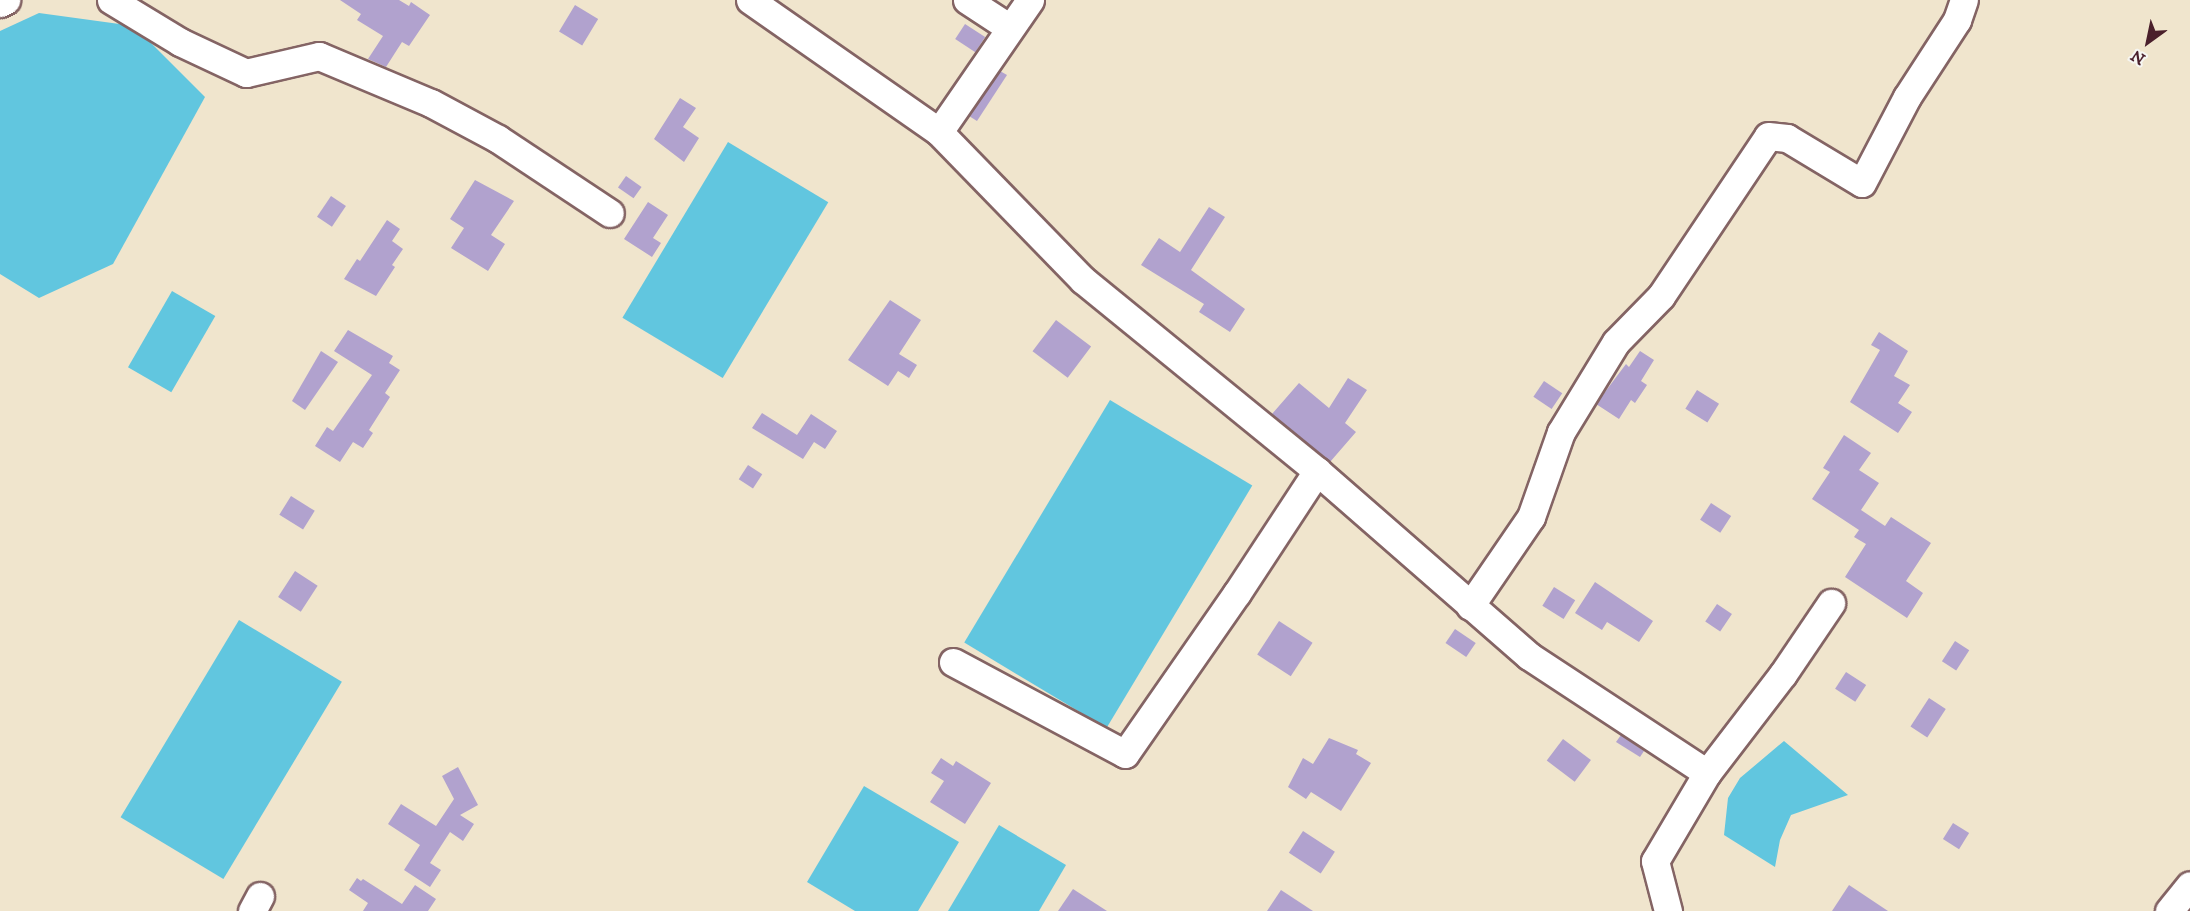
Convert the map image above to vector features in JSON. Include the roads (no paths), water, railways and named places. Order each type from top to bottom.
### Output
[{"type":"street","points":[[0,3],[6,0]]},
{"type":"street","points":[[111,0],[180,42],[246,73],[319,56],[431,103],[498,139],[610,213]]},
{"type":"street","points":[[750,0],[939,132],[1083,280],[1317,471],[1529,656],[1707,773]]},
{"type":"street","points":[[967,0],[1010,28]]},
{"type":"street","points":[[939,132],[1030,0]]},
{"type":"street","points":[[1470,606],[1531,517],[1561,432],[1616,342],[1661,296],[1768,136],[1787,138],[1862,183],[1907,98],[1957,20],[1964,0]]},
{"type":"street","points":[[953,662],[1125,754],[1237,593],[1317,471]]},
{"type":"street","points":[[1668,911],[1655,861],[1707,773],[1783,674],[1831,603]]},
{"type":"street","points":[[2169,911],[2190,885]]},
{"type":"water","points":[[39,13],[134,26],[205,97],[113,264],[39,298],[0,274],[0,31]]},
{"type":"water","points":[[728,142],[828,202],[723,378],[622,318]]},
{"type":"water","points":[[172,291],[215,316],[171,392],[128,367]]},
{"type":"water","points":[[1110,400],[1252,485],[1107,728],[964,643]]},
{"type":"water","points":[[239,620],[342,682],[223,879],[121,817]]},
{"type":"water","points":[[1784,741],[1848,795],[1791,815],[1780,840],[1775,867],[1724,835],[1728,798],[1740,778]]},
{"type":"water","points":[[864,786],[959,842],[918,911],[855,911],[807,882]]},
{"type":"water","points":[[999,825],[1066,865],[1039,911],[948,911]]}]
